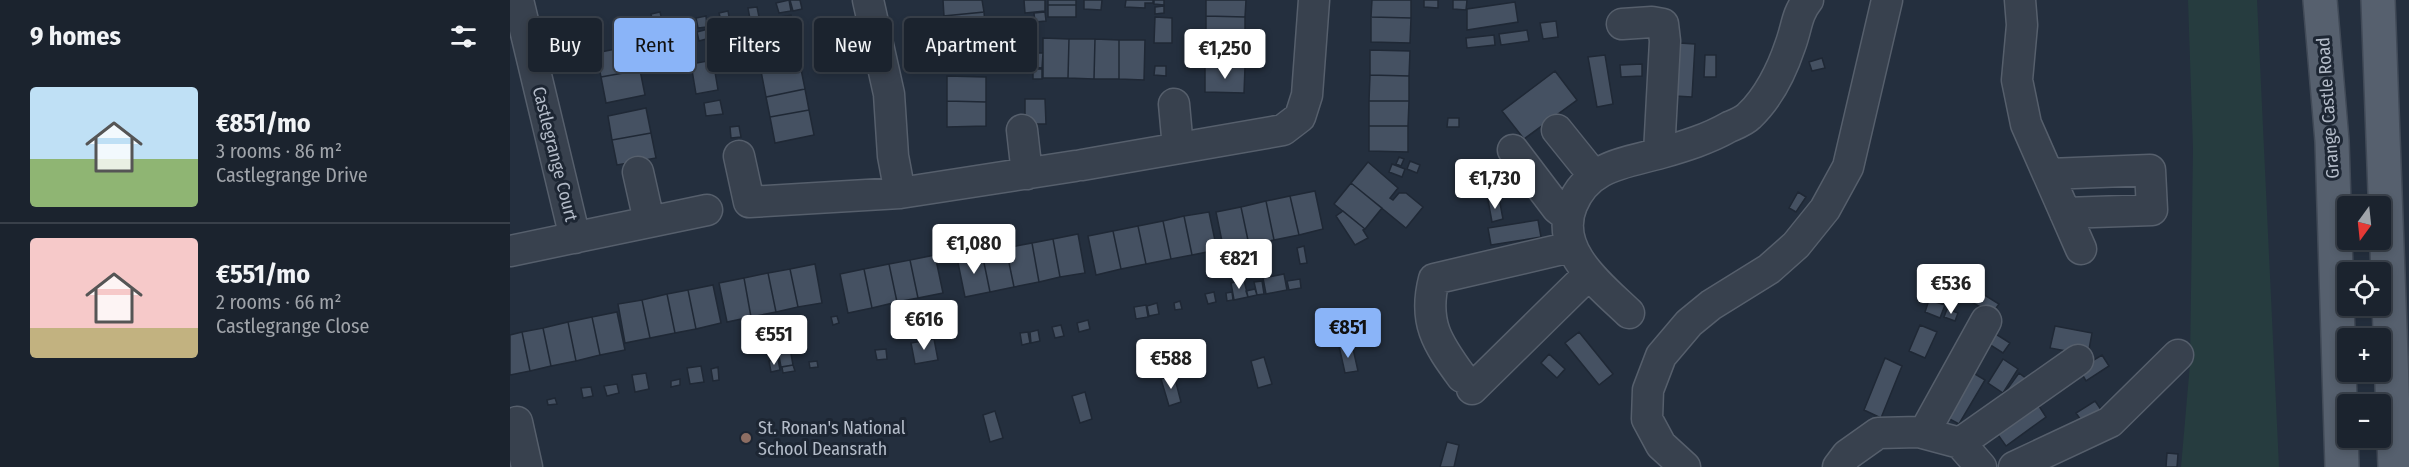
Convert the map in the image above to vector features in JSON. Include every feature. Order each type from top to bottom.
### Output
[{"type":"main road","name":"Grange Castle Road","points":[[2320,0],[2332,141],[2342,467]]},
{"type":"main road","points":[[2378,0],[2395,467]]},
{"type":"street","name":"Castlegrange Court","points":[[518,0],[575,238]]},
{"type":"street","points":[[868,0],[889,94],[892,156],[900,193]]},
{"type":"street","points":[[739,156],[749,202],[900,193],[1027,174],[1283,130],[1300,117],[1306,95],[1314,0]]},
{"type":"street","points":[[1629,313],[1589,274],[1571,247],[1567,216],[1576,194],[1594,177],[1616,164],[1711,137],[1749,117],[1773,83],[1790,45],[1800,11],[1808,0]]},
{"type":"street","points":[[1685,467],[1661,445],[1647,419],[1648,390],[1661,356],[1696,317],[1769,269],[1796,245],[1825,209],[1848,167],[1887,0]]},
{"type":"street","points":[[2020,0],[2022,25],[2017,80],[2026,124],[2080,249]]},
{"type":"street","points":[[1622,24],[1652,22],[1663,24],[1665,41],[1659,153]]},
{"type":"street","points":[[1174,104],[1178,148]]},
{"type":"street","points":[[1022,130],[1027,174]]},
{"type":"street","points":[[1557,130],[1594,177]]},
{"type":"street","points":[[1513,150],[1557,208],[1567,216]]},
{"type":"street","points":[[2049,174],[2150,170],[2152,210],[2065,213]]},
{"type":"street","points":[[638,172],[649,221]]},
{"type":"street","name":"Castlegrange Court","points":[[510,251],[707,210]]},
{"type":"street","points":[[1571,247],[1434,279],[1431,291],[1430,321],[1443,352],[1467,383],[1589,274]]},
{"type":"street","points":[[1924,433],[1986,321]]},
{"type":"street","points":[[2014,467],[2110,422],[2178,355]]},
{"type":"street","points":[[1960,443],[2078,360]]},
{"type":"street","points":[[517,422],[527,467]]},
{"type":"street","points":[[1838,467],[1847,455],[1878,433],[1924,433],[1960,443],[1981,467]]},
{"type":"green space","points":[[2188,0],[2257,0],[2279,467],[2181,467],[2190,364],[2193,148]]},
{"type":"building","points":[[789,0],[791,11],[779,13],[776,3]]},
{"type":"building","points":[[790,0],[800,0],[802,9],[793,11]]},
{"type":"building","points":[[943,0],[982,0],[984,12],[944,16]]},
{"type":"building","points":[[1024,0],[1045,0],[1045,11],[1025,13]]},
{"type":"building","points":[[1048,0],[1076,0],[1076,5],[1048,5]]},
{"type":"building","points":[[1084,0],[1102,0],[1101,10],[1084,9]]},
{"type":"building","points":[[1126,0],[1153,0],[1153,3],[1145,3],[1145,8],[1125,7]]},
{"type":"building","points":[[1154,0],[1164,0],[1164,5],[1154,4]]},
{"type":"building","points":[[1206,0],[1246,0],[1245,17],[1206,16]]},
{"type":"building","points":[[1372,0],[1411,0],[1411,18],[1371,17]]},
{"type":"building","points":[[1424,0],[1438,0],[1438,8],[1424,7]]},
{"type":"building","points":[[1453,0],[1467,0],[1466,10],[1453,9]]},
{"type":"building","points":[[1515,2],[1518,22],[1467,30],[1467,9]]},
{"type":"building","points":[[1048,5],[1076,5],[1076,17],[1048,17]]},
{"type":"building","points":[[1164,6],[1164,13],[1155,14],[1155,7]]},
{"type":"building","points":[[757,7],[759,17],[750,18],[748,8]]},
{"type":"building","points":[[728,11],[729,18],[720,18],[719,13]]},
{"type":"building","points":[[660,12],[662,18],[652,18],[651,14]]},
{"type":"building","points":[[984,12],[984,18],[944,18],[944,16]]},
{"type":"building","points":[[1045,12],[1046,21],[1037,22],[1034,13]]},
{"type":"building","points":[[791,15],[792,18],[774,18]]},
{"type":"building","points":[[706,16],[707,27],[698,28],[696,18]]},
{"type":"building","points":[[1206,16],[1245,17],[1245,42],[1206,42]]},
{"type":"building","points":[[1155,17],[1172,18],[1172,43],[1154,43]]},
{"type":"building","points":[[1371,17],[1411,18],[1410,43],[1371,42]]},
{"type":"building","points":[[1556,21],[1558,37],[1543,39],[1540,23]]},
{"type":"building","points":[[707,29],[707,39],[699,41],[697,32]]},
{"type":"building","points":[[1527,30],[1529,41],[1501,45],[1499,34]]},
{"type":"building","points":[[1494,35],[1495,45],[1467,48],[1466,38]]},
{"type":"building","points":[[1043,38],[1069,39],[1068,78],[1043,78]]},
{"type":"building","points":[[1069,39],[1095,39],[1094,79],[1068,78]]},
{"type":"building","points":[[1095,39],[1119,40],[1119,79],[1094,79]]},
{"type":"building","points":[[1119,40],[1145,40],[1144,80],[1119,79]]},
{"type":"building","points":[[1206,42],[1245,42],[1245,67],[1205,67]]},
{"type":"building","points":[[1679,43],[1695,44],[1692,97],[1675,96]]},
{"type":"building","points":[[614,49],[614,72],[629,72],[601,77],[602,52]]},
{"type":"building","points":[[1370,50],[1410,51],[1409,76],[1370,75]]},
{"type":"building","points":[[1037,53],[1043,53],[1042,68],[1037,68]]},
{"type":"building","points":[[1605,55],[1613,104],[1597,107],[1588,57]]},
{"type":"building","points":[[1705,55],[1716,55],[1716,77],[1704,77]]},
{"type":"building","points":[[1822,58],[1825,68],[1812,71],[1809,62]]},
{"type":"building","points":[[707,61],[707,72],[715,72],[718,90],[696,94],[692,72],[695,72],[695,63]]},
{"type":"building","points":[[1642,64],[1642,76],[1621,77],[1620,65]]},
{"type":"building","points":[[1155,66],[1166,66],[1166,76],[1154,75]]},
{"type":"building","points":[[1205,67],[1245,67],[1244,93],[1205,92]]},
{"type":"building","points":[[1042,69],[1042,79],[1033,79],[1033,72]]},
{"type":"building","points":[[1555,71],[1577,100],[1524,139],[1502,111]]},
{"type":"building","points":[[640,72],[645,95],[606,103],[601,77]]},
{"type":"building","points":[[761,72],[802,72],[805,89],[766,97]]},
{"type":"building","points":[[1370,75],[1409,76],[1409,101],[1369,101]]},
{"type":"building","points":[[947,76],[986,77],[986,102],[947,101]]},
{"type":"building","points":[[805,89],[809,110],[770,117],[766,97]]},
{"type":"building","points":[[1025,99],[1045,99],[1046,124],[1025,124]]},
{"type":"building","points":[[720,100],[723,114],[706,116],[704,103]]},
{"type":"building","points":[[947,101],[986,102],[986,126],[947,127]]},
{"type":"building","points":[[1369,101],[1409,101],[1408,126],[1369,126]]},
{"type":"building","points":[[646,108],[651,133],[612,140],[608,116]]},
{"type":"building","points":[[809,110],[814,135],[775,143],[770,117]]},
{"type":"building","points":[[1448,118],[1459,118],[1459,127],[1447,127]]},
{"type":"building","points":[[739,126],[741,137],[731,138],[730,127]]},
{"type":"building","points":[[1369,126],[1408,126],[1408,152],[1369,151]]},
{"type":"building","points":[[651,133],[656,158],[617,165],[612,140]]},
{"type":"building","points":[[1399,157],[1404,159],[1401,166],[1396,164]]},
{"type":"building","points":[[1410,161],[1420,165],[1417,173],[1407,169]]},
{"type":"building","points":[[1368,162],[1398,188],[1390,198],[1393,200],[1399,193],[1406,193],[1423,207],[1406,228],[1351,183]]},
{"type":"building","points":[[1392,164],[1405,169],[1402,177],[1389,172]]},
{"type":"building","points":[[1351,183],[1382,208],[1365,229],[1334,204]]},
{"type":"building","points":[[1315,191],[1323,229],[1299,235],[1290,196]]},
{"type":"building","points":[[1798,192],[1806,197],[1796,212],[1789,208]]},
{"type":"building","points":[[1290,196],[1299,235],[1274,240],[1266,201]]},
{"type":"building","points":[[1499,198],[1503,219],[1492,222],[1488,200]]},
{"type":"building","points":[[1266,201],[1274,240],[1249,245],[1241,207]]},
{"type":"building","points":[[1241,207],[1249,245],[1224,251],[1216,212]]},
{"type":"building","points":[[1343,211],[1365,229],[1363,230],[1368,238],[1355,245],[1336,216]]},
{"type":"building","points":[[1209,212],[1217,250],[1192,255],[1184,216]]},
{"type":"building","points":[[1184,216],[1192,255],[1171,259],[1163,221]]},
{"type":"building","points":[[1538,220],[1541,237],[1491,245],[1488,228]]},
{"type":"building","points":[[1163,221],[1171,259],[1146,264],[1138,226]]},
{"type":"building","points":[[1138,226],[1146,264],[1121,269],[1113,231]]},
{"type":"building","points":[[1113,231],[1121,269],[1096,275],[1088,236]]},
{"type":"building","points":[[1078,234],[1085,273],[1060,277],[1053,239]]},
{"type":"building","points":[[1053,239],[1060,277],[1039,282],[1032,243]]},
{"type":"building","points":[[1032,243],[1039,282],[1014,287],[1006,248]]},
{"type":"building","points":[[1304,246],[1307,263],[1300,264],[1297,248]]},
{"type":"building","points":[[1006,248],[1014,287],[990,292],[982,253]]},
{"type":"building","points":[[982,253],[990,292],[965,297],[957,258]]},
{"type":"building","points":[[935,255],[943,293],[918,298],[910,260]]},
{"type":"building","points":[[910,260],[918,298],[897,302],[889,264]]},
{"type":"building","points":[[815,264],[822,303],[798,307],[790,269]]},
{"type":"building","points":[[889,264],[897,302],[872,308],[864,269]]},
{"type":"building","points":[[790,269],[798,307],[776,312],[768,273]]},
{"type":"building","points":[[864,269],[872,308],[848,313],[840,274]]},
{"type":"building","points":[[768,273],[776,312],[751,317],[744,278]]},
{"type":"building","points":[[1284,274],[1287,290],[1266,294],[1263,278]]},
{"type":"building","points":[[744,278],[751,317],[727,322],[719,283]]},
{"type":"building","points":[[1300,279],[1301,288],[1289,290],[1287,281]]},
{"type":"building","points":[[1244,280],[1248,297],[1234,300],[1231,283]]},
{"type":"building","points":[[1262,281],[1264,294],[1257,295],[1254,282]]},
{"type":"building","points":[[713,285],[721,323],[696,329],[688,290]]},
{"type":"building","points":[[1970,286],[1999,304],[1992,314],[1963,297]]},
{"type":"building","points":[[1255,289],[1257,295],[1248,297],[1246,291]]},
{"type":"building","points":[[688,290],[696,329],[675,333],[667,294]]},
{"type":"building","points":[[1214,292],[1216,302],[1208,304],[1205,294]]},
{"type":"building","points":[[1232,292],[1233,300],[1227,301],[1226,293]]},
{"type":"building","points":[[667,294],[675,333],[650,338],[642,300]]},
{"type":"building","points":[[642,300],[650,338],[625,343],[618,304]]},
{"type":"building","points":[[1929,300],[1945,305],[1940,318],[1925,312]]},
{"type":"building","points":[[1180,301],[1182,309],[1175,310],[1174,303]]},
{"type":"building","points":[[1157,303],[1159,314],[1149,316],[1147,306]]},
{"type":"building","points":[[1146,305],[1148,317],[1136,319],[1134,307]]},
{"type":"building","points":[[1947,309],[1958,313],[1955,321],[1944,317]]},
{"type":"building","points":[[617,312],[625,350],[600,355],[592,317]]},
{"type":"building","points":[[837,316],[839,323],[833,325],[831,317]]},
{"type":"building","points":[[592,317],[600,355],[576,361],[568,322]]},
{"type":"building","points":[[1088,320],[1090,329],[1079,332],[1077,323]]},
{"type":"building","points":[[568,322],[576,361],[551,366],[543,328]]},
{"type":"building","points":[[1061,325],[1064,336],[1055,338],[1052,327]]},
{"type":"building","points":[[1920,325],[1937,332],[1925,358],[1909,351]]},
{"type":"building","points":[[2055,326],[2092,333],[2088,355],[2050,348]]},
{"type":"building","points":[[543,328],[551,366],[530,371],[522,332]]},
{"type":"building","points":[[1038,330],[1040,341],[1031,343],[1030,332]]},
{"type":"building","points":[[1991,331],[2010,343],[2003,353],[1984,341]]},
{"type":"building","points":[[522,332],[530,371],[510,375],[510,335]]},
{"type":"building","points":[[1028,332],[1030,343],[1022,345],[1020,333]]},
{"type":"building","points":[[1579,332],[1613,374],[1599,385],[1565,343]]},
{"type":"building","points":[[934,339],[938,360],[915,364],[911,343]]},
{"type":"building","points":[[1352,344],[1358,371],[1345,373],[1339,346]]},
{"type":"building","points":[[790,348],[793,365],[781,367],[778,351]]},
{"type":"building","points":[[886,349],[887,359],[877,360],[875,350]]},
{"type":"building","points":[[1549,354],[1565,369],[1557,378],[1541,363]]},
{"type":"building","points":[[2102,355],[2109,366],[2086,381],[2079,369]]},
{"type":"building","points":[[1264,357],[1272,384],[1258,388],[1251,361]]},
{"type":"building","points":[[1885,358],[1902,366],[1881,418],[1864,410]]},
{"type":"building","points":[[778,359],[780,370],[771,372],[769,361]]},
{"type":"building","points":[[2003,359],[2018,369],[2003,393],[1988,383]]},
{"type":"building","points":[[817,361],[818,367],[810,368],[809,362]]},
{"type":"building","points":[[793,365],[795,371],[783,373],[782,367]]},
{"type":"building","points":[[701,366],[704,382],[690,384],[687,368]]},
{"type":"building","points":[[718,367],[719,380],[713,381],[711,369]]},
{"type":"building","points":[[1970,371],[1985,380],[1959,424],[1944,416]]},
{"type":"building","points":[[646,373],[649,389],[635,392],[632,375]]},
{"type":"building","points":[[2019,373],[2028,380],[2003,395]]},
{"type":"building","points":[[1174,375],[1181,402],[1169,406],[1161,379]]},
{"type":"building","points":[[680,379],[680,385],[671,387],[671,381]]},
{"type":"building","points":[[617,384],[619,393],[607,396],[604,386]]},
{"type":"building","points":[[591,387],[593,396],[583,398],[581,388]]},
{"type":"building","points":[[1085,392],[1092,419],[1080,423],[1072,396]]},
{"type":"building","points":[[555,398],[557,404],[548,405],[547,400]]},
{"type":"building","points":[[2095,401],[2102,411],[2083,423],[2076,413]]},
{"type":"building","points":[[2037,403],[2046,417],[2006,446],[1996,432]]},
{"type":"building","points":[[995,411],[1003,438],[990,442],[983,415]]},
{"type":"building","points":[[1447,442],[1459,445],[1454,467],[1440,467]]},
{"type":"building","points":[[2167,453],[2178,454],[2177,467],[2166,467]]},
{"type":"place","name":"St. Ronan's National School Deansrath","points":[[746,438]]}]
